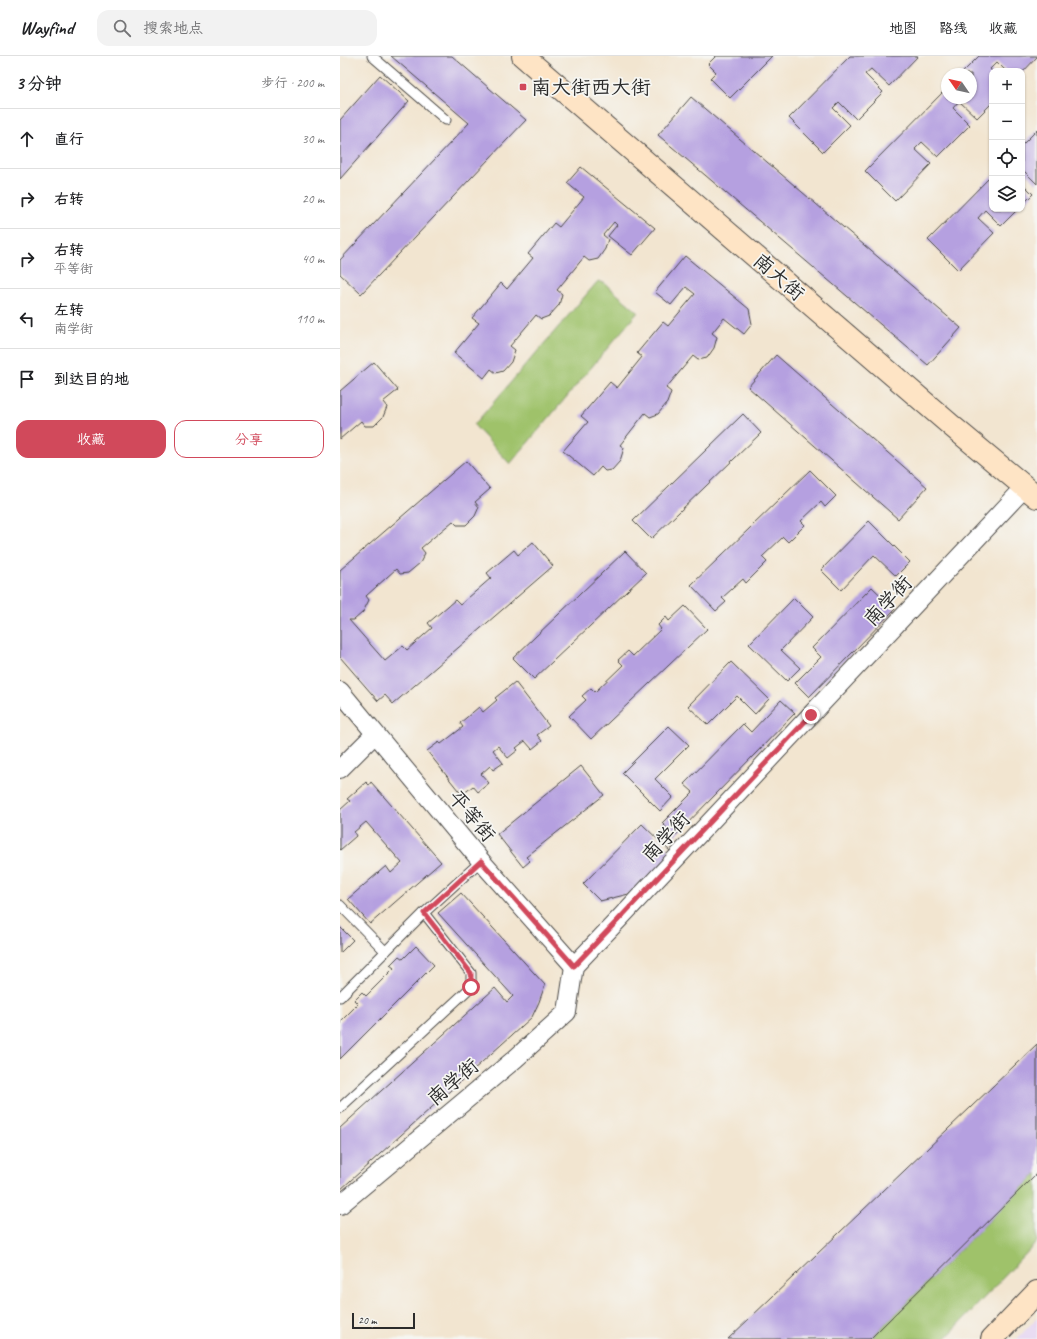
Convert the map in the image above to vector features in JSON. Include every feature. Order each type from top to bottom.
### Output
[{"type":"street","name":"南大街","points":[[523,56],[1031,492]]},
{"type":"street","name":"南学街","points":[[340,1205],[515,1059],[567,1012],[574,966],[1031,492]]},
{"type":"street","name":"平等街","points":[[340,691],[481,861],[574,966]]},
{"type":"street","points":[[340,769],[375,734]]},
{"type":"street","points":[[992,1339],[1037,1292]]},
{"type":"lane","points":[[372,56],[446,120]]},
{"type":"lane","points":[[340,997],[424,913],[481,861]]},
{"type":"lane","points":[[340,905],[385,951]]},
{"type":"lane","points":[[340,1108],[471,987],[471,973],[424,913]]},
{"type":"shaded area","points":[[1037,1318],[1037,1339],[1017,1339]]},
{"type":"green space","points":[[598,281],[604,283],[638,312],[510,464],[474,425]]},
{"type":"green space","points":[[1037,1173],[1037,1242],[945,1339],[870,1339]]},
{"type":"building","points":[[391,56],[452,56],[526,120],[361,294],[340,274],[340,260],[469,123]]},
{"type":"building","points":[[716,56],[772,56],[730,98],[710,78],[716,72],[708,64]]},
{"type":"building","points":[[850,56],[918,56],[889,86],[871,69],[865,74],[883,92],[856,119],[839,102],[833,108],[850,125],[823,152],[789,118]]},
{"type":"building","points":[[979,56],[1037,56],[1025,70],[1025,68],[1003,68],[997,62],[989,68],[989,106],[977,118],[962,104],[977,104],[977,68],[967,68]]},
{"type":"building","points":[[380,75],[409,101],[340,179],[340,120]]},
{"type":"building","points":[[941,94],[941,104],[956,104],[953,108],[970,125],[938,157],[922,142],[915,149],[931,164],[895,201],[865,171]]},
{"type":"building","points":[[691,97],[961,328],[928,365],[658,135]]},
{"type":"building","points":[[1037,130],[1037,184],[1025,172],[1025,142]]},
{"type":"building","points":[[581,167],[655,228],[632,255],[608,236],[617,225],[614,222],[603,235],[608,239],[605,249],[598,259],[589,261],[584,257],[557,290],[562,294],[559,305],[549,316],[541,319],[536,315],[510,346],[515,350],[511,362],[503,371],[496,373],[491,369],[484,378],[454,353],[479,323],[472,318],[501,283],[507,289],[533,258],[528,254],[554,223],[559,227],[584,197],[567,183]]},
{"type":"building","points":[[989,178],[989,212],[1015,212],[1001,226],[985,210],[978,218],[994,233],[958,270],[928,240]]},
{"type":"building","points":[[1025,186],[1033,194],[1025,202]]},
{"type":"building","points":[[685,256],[749,309],[752,324],[744,334],[724,318],[712,333],[717,337],[714,348],[707,358],[698,360],[693,356],[666,388],[671,392],[667,403],[658,414],[650,417],[645,413],[620,445],[624,448],[620,461],[612,470],[605,471],[601,467],[593,476],[563,451],[588,422],[581,416],[610,382],[617,388],[642,357],[637,353],[663,322],[668,326],[695,294],[686,287],[671,305],[655,292]]},
{"type":"building","points":[[776,355],[927,487],[898,519],[748,387]]},
{"type":"building","points":[[374,362],[398,390],[383,402],[387,407],[383,417],[374,426],[365,426],[361,421],[340,439],[340,391]]},
{"type":"building","points":[[743,414],[761,433],[651,539],[633,521]]},
{"type":"building","points":[[466,461],[490,489],[475,502],[479,507],[475,516],[466,525],[457,525],[453,521],[421,548],[425,553],[420,563],[408,573],[400,574],[396,569],[366,596],[369,600],[363,612],[354,620],[349,620],[385,661],[403,646],[407,650],[432,628],[428,623],[455,600],[460,605],[491,578],[487,573],[514,550],[518,555],[533,542],[553,566],[393,704],[385,695],[378,701],[340,657],[340,570]]},
{"type":"building","points":[[810,470],[836,496],[825,507],[821,502],[801,521],[805,525],[788,542],[783,537],[762,557],[767,562],[746,583],[743,579],[722,598],[726,602],[716,611],[691,585]]},
{"type":"building","points":[[869,521],[910,562],[896,576],[874,555],[841,590],[821,570]]},
{"type":"building","points":[[625,551],[646,573],[534,679],[513,658]]},
{"type":"building","points":[[872,587],[895,609],[809,697],[795,683],[821,657],[812,648]]},
{"type":"building","points":[[794,598],[813,617],[781,650],[800,668],[787,681],[749,644]]},
{"type":"building","points":[[685,606],[707,629],[591,739],[569,716],[586,700],[582,696],[591,688],[595,692],[623,665],[618,660],[628,651],[633,656],[661,629],[658,625],[666,617],[669,621]]},
{"type":"building","points":[[731,662],[769,699],[755,714],[737,696],[708,725],[688,706]]},
{"type":"building","points":[[515,682],[549,726],[537,735],[542,741],[532,749],[525,741],[516,748],[518,750],[508,758],[498,746],[493,750],[503,763],[493,770],[490,766],[481,774],[489,783],[478,792],[473,786],[462,795],[427,751],[439,742],[441,744],[463,727],[460,723],[479,707],[483,712],[497,700],[495,698]]},
{"type":"building","points":[[781,700],[795,713],[675,836],[662,823],[693,792],[684,784],[743,724],[751,732]]},
{"type":"building","points":[[669,726],[689,745],[655,779],[673,797],[660,811],[622,773]]},
{"type":"building","points":[[581,766],[604,795],[526,857],[530,861],[523,867],[497,834]]},
{"type":"building","points":[[366,782],[369,785],[371,782],[441,862],[370,924],[348,899],[386,866],[391,873],[402,863],[366,822],[354,832],[356,836],[340,850],[340,810],[350,801],[347,799]]},
{"type":"building","points":[[642,824],[674,855],[637,892],[600,901],[583,884]]},
{"type":"building","points":[[461,893],[545,985],[539,1002],[532,1017],[340,1190],[340,1128],[495,988],[507,1002],[513,996],[438,913]]},
{"type":"building","points":[[340,927],[353,940],[340,953]]},
{"type":"building","points":[[416,946],[434,965],[340,1059],[340,1022],[358,1004],[354,1000],[362,992],[366,996],[394,968],[390,965],[399,956],[403,959]]},
{"type":"building","points":[[1037,1044],[1037,1173],[870,1339],[728,1339]]},
{"type":"place","name":"南大街西大街","points":[[523,87]]},
{"type":"route","points":[[471,987],[471,973],[424,913],[481,861],[574,966],[811,715]]}]
